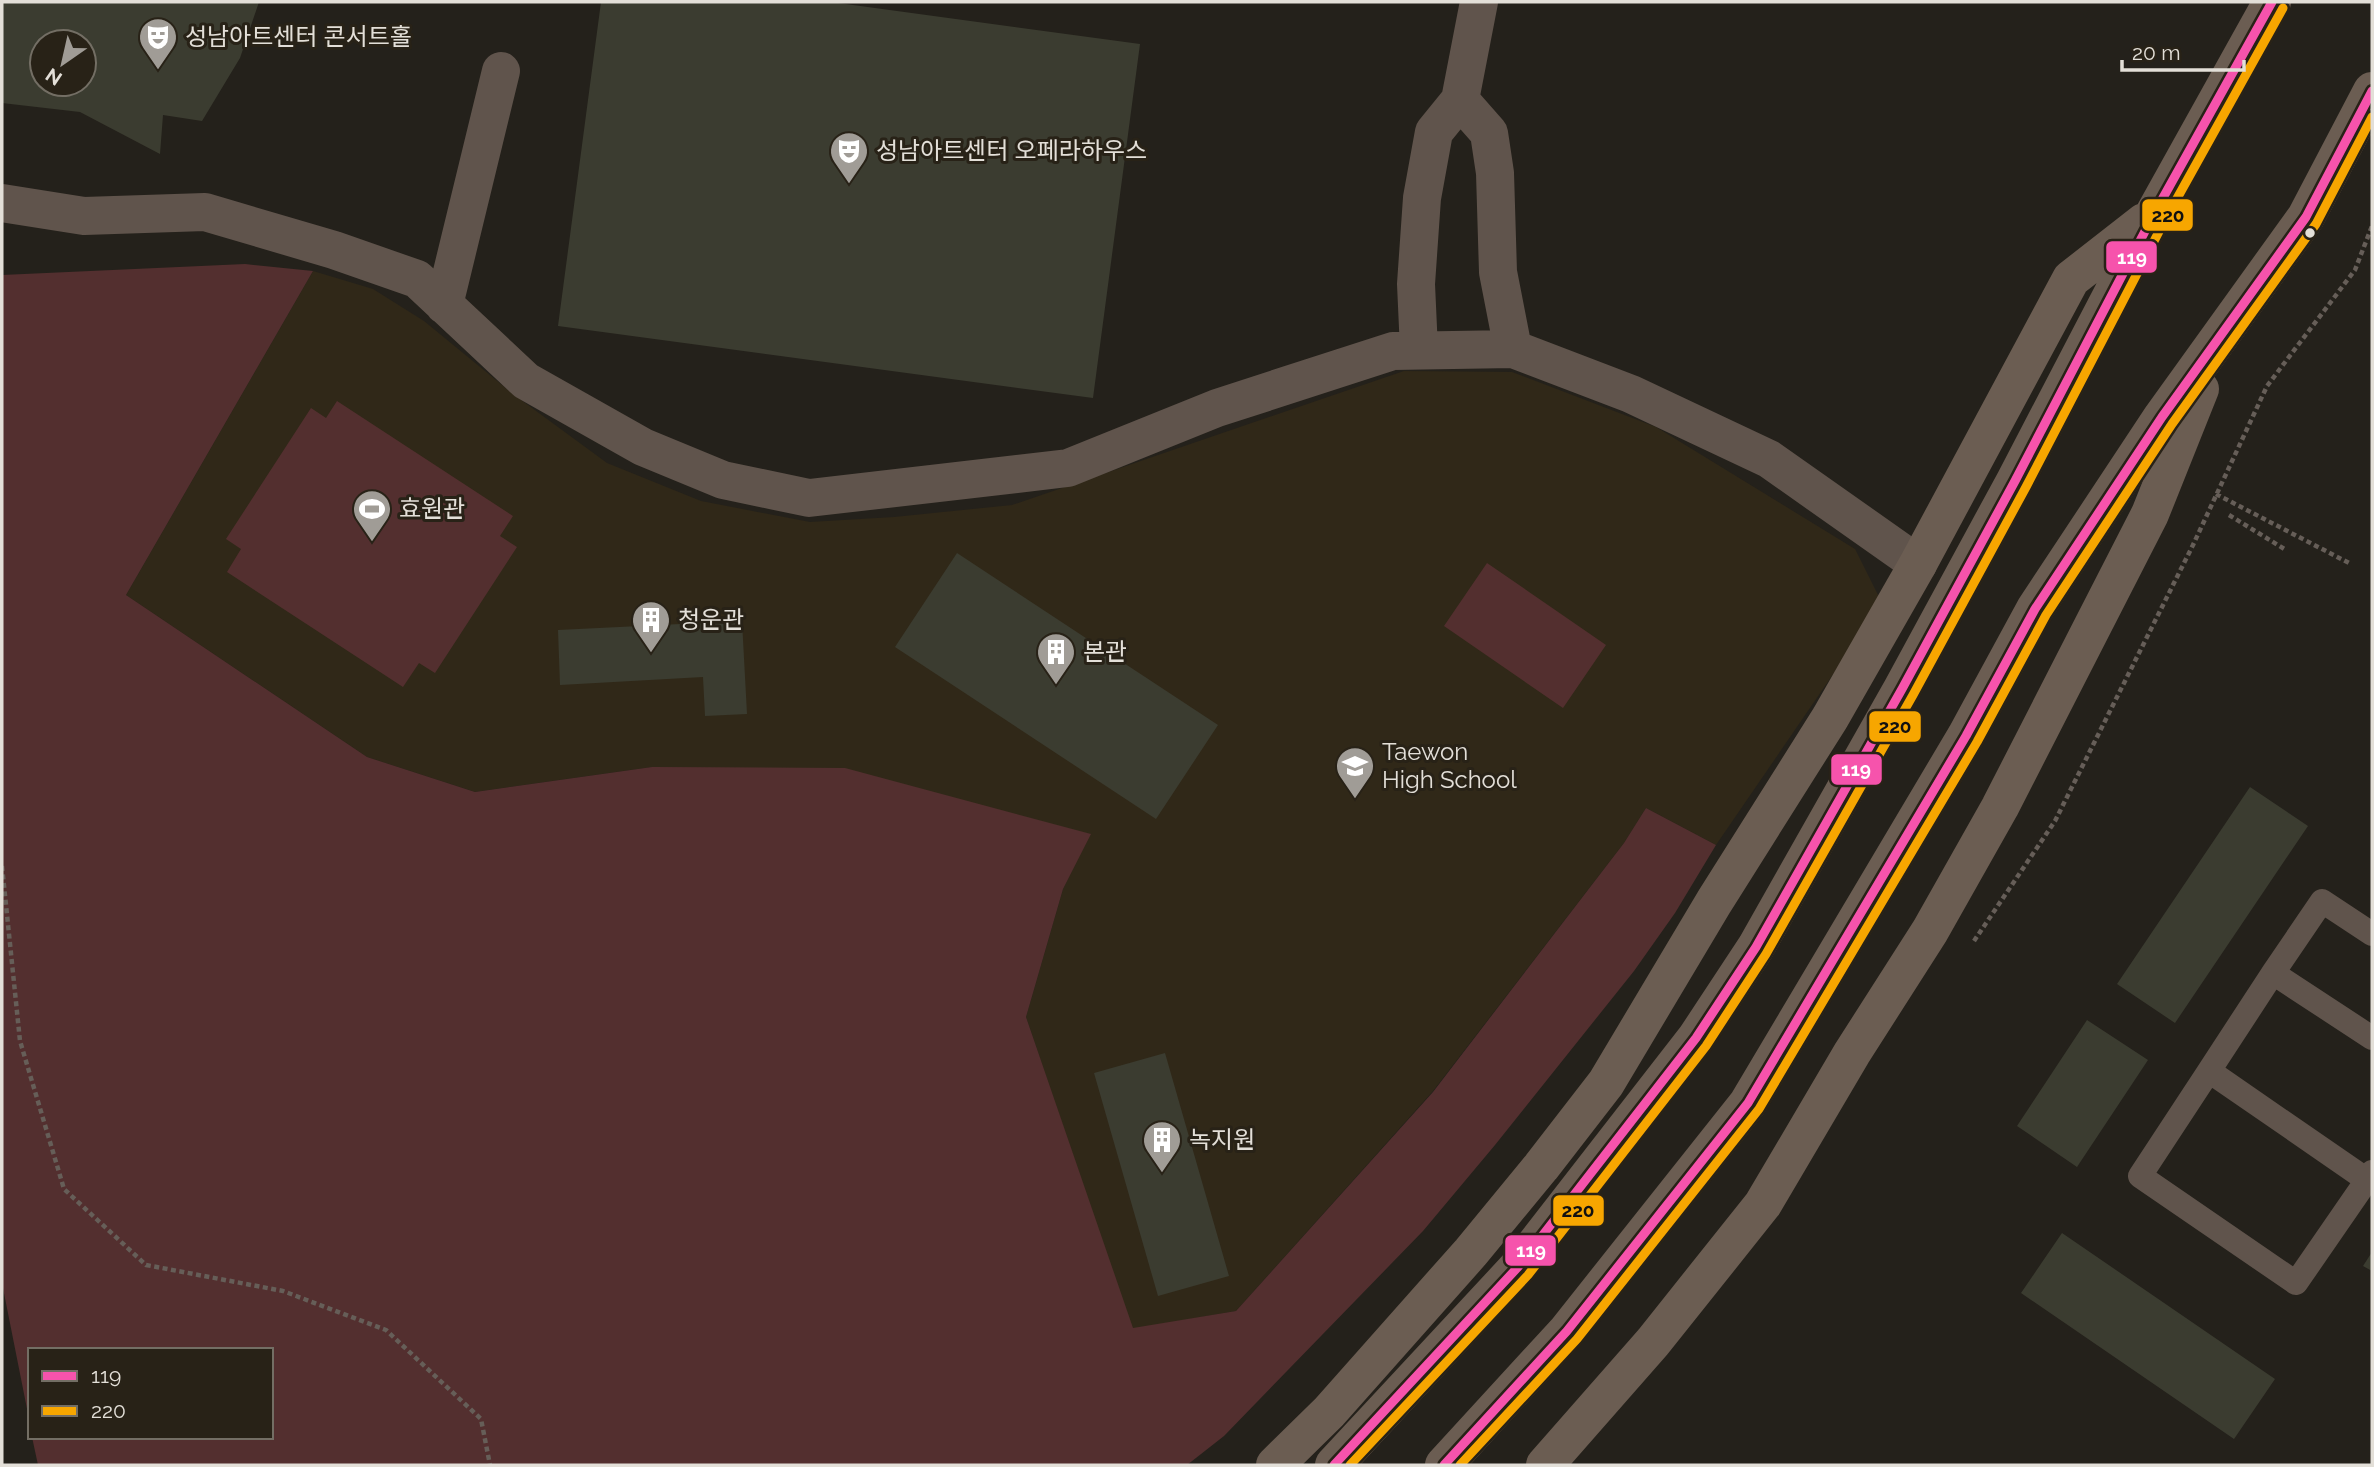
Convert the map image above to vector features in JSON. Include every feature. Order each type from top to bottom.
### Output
[{"type":"main road","points":[[1334,1465],[1518,1267],[1696,1038],[1756,947],[1902,689],[2015,481],[2154,214],[2272,2]]},
{"type":"main road","points":[[1444,1465],[1567,1331],[1748,1104],[1966,736],[2035,609],[2162,417],[2306,217],[2372,91]]},
{"type":"main road","points":[[1275,1465],[1329,1412],[1471,1252],[1606,1083],[1714,902],[1830,718],[1918,564],[2071,279],[2154,214]]},
{"type":"main road","points":[[1545,1465],[1645,1351],[1763,1204],[1852,1053],[1930,931],[2000,807],[2150,514],[2221,338]]},
{"type":"street","points":[[1419,351],[1416,284],[1422,198],[1434,132],[1460,100],[1479,2]]},
{"type":"street","points":[[444,305],[501,71]]},
{"type":"street","points":[[1460,100],[1489,133],[1495,173],[1498,272],[1513,349]]},
{"type":"street","points":[[2,204],[84,216],[205,212],[334,250],[417,279],[526,381],[643,447],[723,480],[809,498],[1068,468],[1217,408],[1393,351],[1513,349],[1631,394],[1769,459],[1918,564]]},
{"type":"lane","points":[[2209,1071],[2370,1176],[2295,1283],[2140,1176],[2273,973],[2322,901],[2372,934]]},
{"type":"lane","points":[[2273,973],[2372,1038]]},
{"type":"path","points":[[2349,564],[2216,494],[2267,386],[2355,270],[2372,226]]},
{"type":"path","points":[[2229,514],[2286,550]]},
{"type":"path","points":[[2,866],[20,1041],[64,1189],[146,1265],[283,1291],[386,1330],[481,1419],[489,1465]]},
{"type":"shaded area","points":[[245,264],[313,271],[126,595],[367,757],[475,792],[652,767],[845,768],[1091,834],[1063,889],[1026,1017],[1133,1328],[1236,1311],[1433,1092],[1624,843],[1646,808],[1716,845],[1675,913],[1634,971],[1423,1231],[1224,1436],[1187,1465],[38,1465],[32,1439],[273,1439],[273,1348],[28,1348],[28,1414],[2,1283],[2,275]]},
{"type":"shaded area","name":"Taewon High School","points":[[313,271],[373,289],[424,321],[513,394],[607,463],[701,501],[810,522],[1012,505],[1404,371],[1512,372],[1656,427],[1855,549],[1882,603],[1716,845],[1646,808],[1624,843],[1433,1091],[1236,1311],[1132,1329],[1026,1017],[1063,889],[1090,834],[652,767],[475,792],[367,757],[126,595]]},
{"type":"shaded area","name":"효원관","points":[[337,401],[513,516],[500,536],[517,547],[435,673],[419,663],[403,687],[227,572],[241,549],[226,539],[311,408],[326,418]]},
{"type":"shaded area","points":[[1487,563],[1606,645],[1563,708],[1444,626]]},
{"type":"building","name":"성남아트센터 콘서트홀","points":[[2,2],[259,2],[240,58],[202,121],[163,115],[160,154],[80,112],[2,103]]},
{"type":"building","name":"성남아트센터 오페라하우스","points":[[601,2],[831,2],[1140,44],[1093,398],[558,326]]},
{"type":"building","name":"본관","points":[[957,553],[1218,725],[1156,819],[895,647]]},
{"type":"building","name":"청운관","points":[[742,621],[747,714],[705,716],[703,677],[560,685],[558,630]]},
{"type":"building","points":[[2250,787],[2308,826],[2175,1023],[2117,984]]},
{"type":"building","points":[[2087,1020],[2148,1060],[2077,1167],[2017,1126]]},
{"type":"building","name":"녹지원","points":[[1165,1053],[1229,1276],[1158,1296],[1094,1073]]},
{"type":"building","points":[[2062,1233],[2275,1379],[2234,1439],[2021,1293]]},
{"type":"building","points":[[2372,1252],[2372,1271],[2363,1266]]},
{"type":"transit line","name":"119","points":[[1334,1465],[1518,1267],[1696,1038],[1756,947],[1902,689],[2015,481],[2154,214],[2272,2]]},
{"type":"transit line","name":"220","points":[[1350,1465],[1528,1275],[1706,1046],[1766,954],[1913,695],[2026,487],[2165,220],[2283,8]]},
{"type":"transit line","name":"119","points":[[1444,1465],[1567,1331],[1748,1103],[1966,736],[2035,609],[2162,417],[2306,217],[2372,91]]},
{"type":"transit line","name":"220","points":[[1460,1465],[1577,1339],[1759,1109],[1977,742],[2046,615],[2172,424],[2316,224],[2372,117]]},
{"type":"place","name":"성남아트센터 콘서트홀","points":[[158,71]]},
{"type":"place","name":"성남아트센터 오페라하우스","points":[[849,185]]},
{"type":"place","name":"효원관","points":[[372,543]]},
{"type":"place","name":"청운관","points":[[651,654]]},
{"type":"place","name":"본관","points":[[1056,686]]},
{"type":"place","name":"Taewon High School","points":[[1355,800]]},
{"type":"place","name":"녹지원","points":[[1162,1174]]}]
